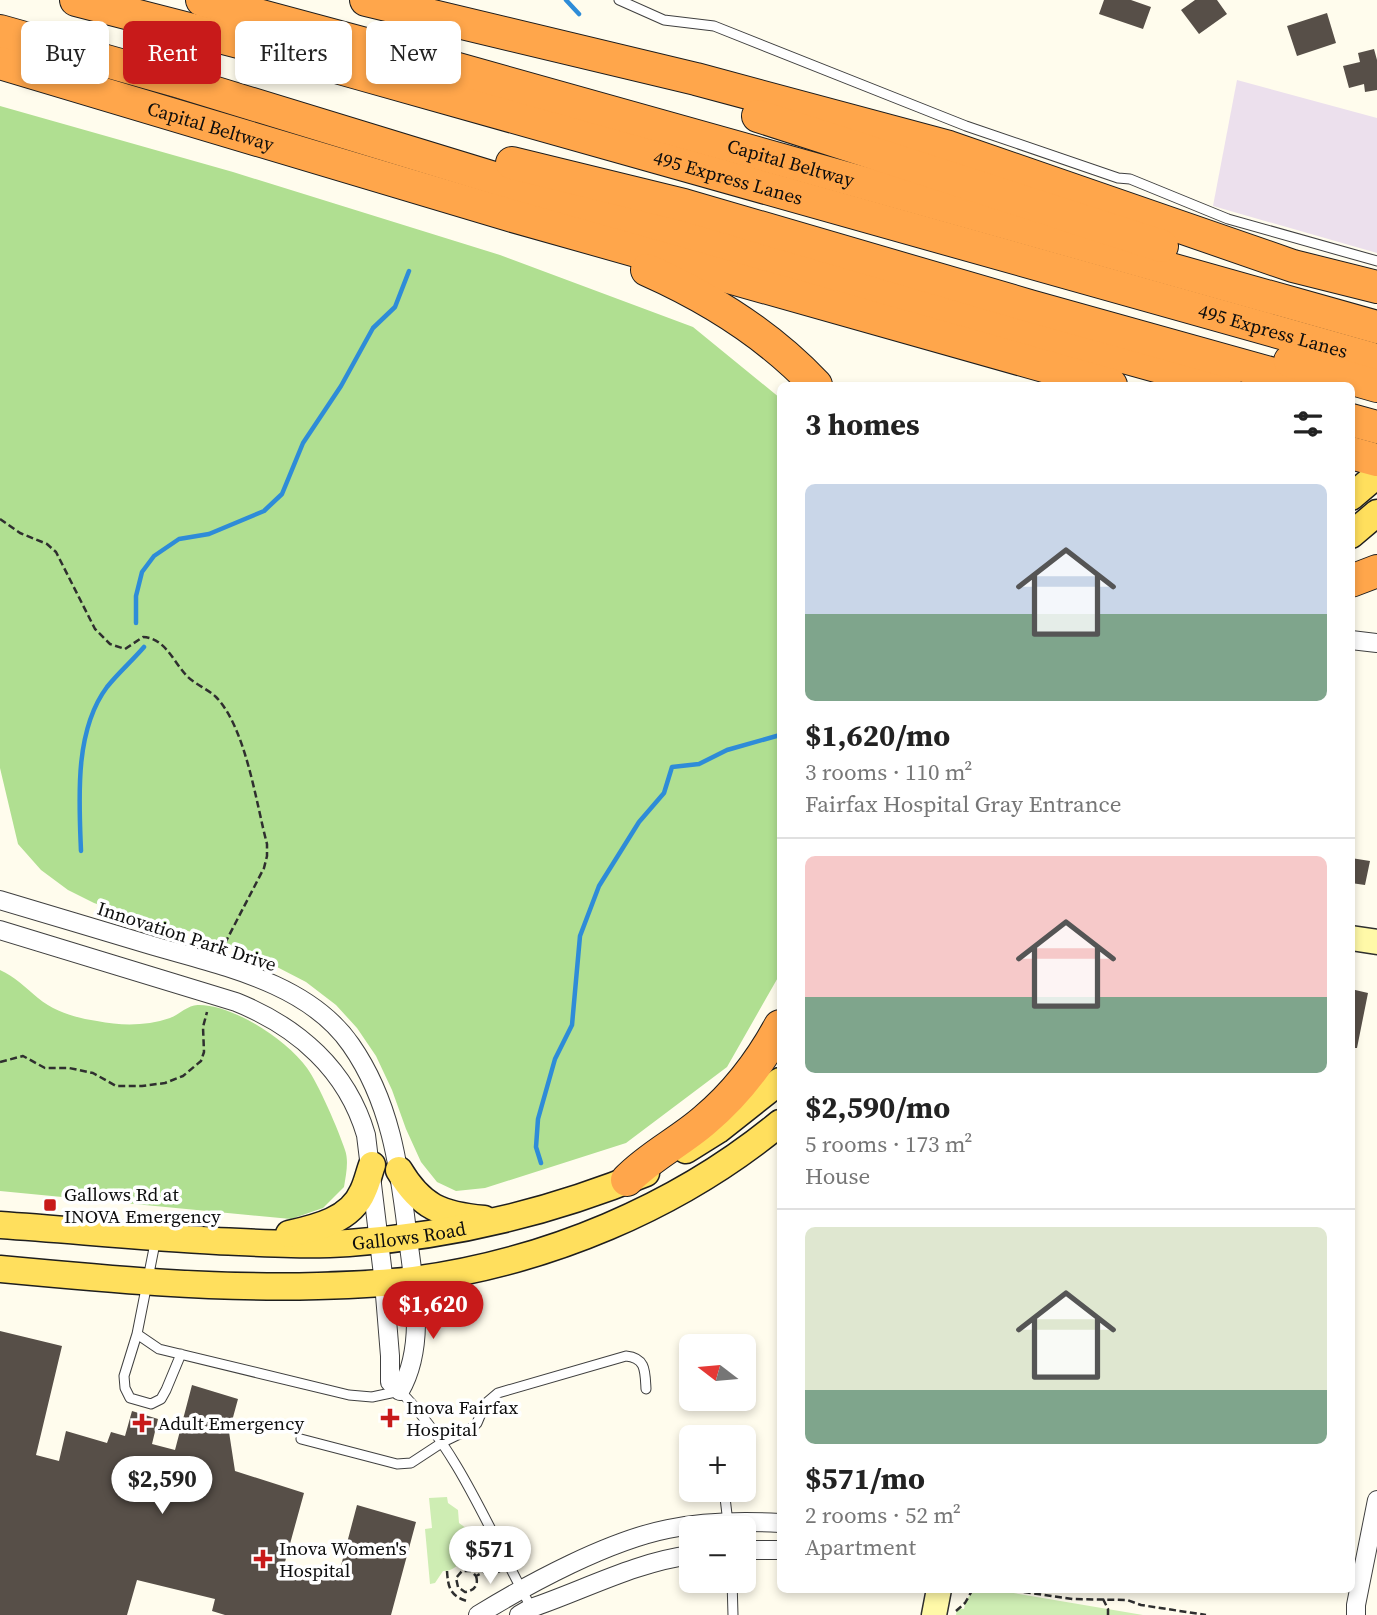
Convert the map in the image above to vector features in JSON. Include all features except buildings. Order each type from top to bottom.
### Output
[{"type":"highway","name":"495 Express Lanes","points":[[76,0],[235,42]]},
{"type":"highway","name":"Capital Beltway","points":[[202,0],[1377,327]]},
{"type":"highway","points":[[366,0],[696,79],[949,147],[1293,266],[1377,287]]},
{"type":"highway","points":[[489,30],[1377,313]]},
{"type":"highway","points":[[0,31],[123,66]]},
{"type":"highway","name":"Capital Beltway","points":[[0,63],[509,215],[1100,382]]},
{"type":"highway","name":"495 Express Lanes","points":[[352,73],[1377,360]]},
{"type":"highway","points":[[352,74],[614,167],[760,212],[1377,386]]},
{"type":"highway","points":[[187,84],[651,226],[1214,382]]},
{"type":"highway","points":[[189,84],[684,205],[1302,382]]},
{"type":"highway","points":[[509,215],[609,253],[697,294],[762,336],[813,382]]},
{"type":"highway","points":[[1355,397],[1377,403]]},
{"type":"highway","points":[[1355,421],[1377,427]]},
{"type":"highway","points":[[1355,454],[1377,460]]},
{"type":"highway","points":[[1355,579],[1377,571]]},
{"type":"highway","points":[[627,1180],[644,1163],[705,1121],[729,1098],[752,1070],[777,1031]]},
{"type":"main road","points":[[1355,494],[1377,475]]},
{"type":"main road","points":[[1355,532],[1377,513]]},
{"type":"main road","name":"Gallows Road","points":[[0,1225],[254,1243],[346,1244],[452,1232],[550,1208],[645,1173],[719,1130],[777,1083]]},
{"type":"main road","points":[[0,1269],[149,1283],[259,1287],[412,1280],[523,1257],[597,1231],[712,1173],[777,1125]]},
{"type":"main road","points":[[254,1243],[304,1231],[335,1219],[356,1204],[372,1165]]},
{"type":"main road","points":[[399,1170],[410,1189],[432,1206],[458,1216],[500,1221]]},
{"type":"street","points":[[1355,640],[1377,643]]},
{"type":"street","name":"Innovation Park Drive","points":[[0,900],[248,975],[291,994],[335,1026],[351,1044],[382,1102],[394,1141],[399,1170],[416,1322],[412,1360],[407,1380],[400,1391]]},
{"type":"street","points":[[0,930],[236,1002],[271,1018],[303,1039],[333,1070],[359,1112],[372,1165],[384,1283],[390,1382],[400,1391]]},
{"type":"street","points":[[1355,939],[1377,942]]},
{"type":"street","points":[[1356,1615],[1377,1500]]},
{"type":"street","points":[[756,1523],[777,1523]]},
{"type":"street","points":[[476,1607],[522,1590],[613,1546],[667,1529],[679,1528]]},
{"type":"street","points":[[756,1550],[777,1550]]},
{"type":"street","points":[[529,1613],[620,1574],[679,1556]]},
{"type":"street","points":[[934,1615],[938,1593]]},
{"type":"lane","points":[[619,0],[664,20],[714,26],[966,126],[1118,178],[1130,179],[1228,219],[1377,261]]},
{"type":"lane","points":[[156,1237],[149,1283],[124,1376],[125,1388],[130,1398],[151,1404],[160,1399],[181,1354]]},
{"type":"lane","points":[[137,1334],[159,1349],[349,1395],[372,1398],[400,1391],[443,1442],[522,1590],[529,1613]]},
{"type":"lane","points":[[301,1439],[397,1464],[411,1462],[472,1428],[485,1404],[498,1393],[626,1356],[636,1357],[644,1365],[646,1389]]},
{"type":"lane","points":[[732,1593],[733,1615]]},
{"type":"path","points":[[0,519],[20,533],[47,544],[56,552],[95,629],[110,644],[125,649],[143,637],[156,641],[168,651],[186,675],[216,697],[233,723],[245,757],[267,844],[267,856],[264,868],[226,940],[218,965]]},
{"type":"path","points":[[0,1062],[23,1056],[45,1068],[69,1068],[93,1073],[116,1086],[165,1083],[183,1076],[201,1060],[204,1052],[203,1027],[211,994]]},
{"type":"path","points":[[492,1575],[510,1567]]},
{"type":"path","points":[[476,1576],[490,1569],[494,1581]]},
{"type":"path","points":[[447,1571],[448,1587],[453,1594],[476,1607]]},
{"type":"path","points":[[462,1571],[471,1571],[476,1576],[477,1584],[470,1591],[461,1590],[456,1583],[456,1578],[462,1571]]},
{"type":"path","points":[[448,1587],[456,1583]]},
{"type":"path","points":[[952,1615],[965,1603],[971,1593]]},
{"type":"path","points":[[1031,1593],[1073,1599],[1127,1600],[1167,1610],[1206,1615]]},
{"type":"path","points":[[1102,1598],[1108,1615]]},
{"type":"shaded area","points":[[1237,80],[1377,118],[1377,253],[1213,206]]},
{"type":"green space","points":[[0,106],[233,172],[500,255],[693,327],[777,396],[777,979],[727,1067],[626,1143],[485,1188],[456,1191],[437,1182],[421,1162],[376,1056],[357,1028],[336,1005],[306,982],[277,967],[192,932],[144,920],[94,903],[68,890],[41,870],[18,844],[0,768]]},
{"type":"green space","points":[[0,970],[51,1007],[81,1018],[116,1024],[143,1024],[170,1018],[199,1005],[228,1011],[259,1026],[298,1057],[317,1084],[346,1154],[344,1187],[323,1208],[291,1219],[0,1191]]},
{"type":"green space","points":[[447,1497],[448,1503],[458,1510],[459,1523],[470,1531],[469,1541],[471,1546],[478,1547],[479,1558],[475,1562],[460,1564],[443,1571],[435,1583],[430,1584],[425,1529],[432,1528],[429,1498]]},
{"type":"green space","points":[[973,1593],[1014,1593],[1143,1615],[956,1615],[957,1608],[964,1609]]},
{"type":"waterway","points":[[566,0],[579,14]]},
{"type":"waterway","points":[[136,623],[136,596],[142,572],[154,556],[179,539],[209,534],[264,511],[282,494],[303,443],[341,386],[373,328],[395,307],[409,271]]},
{"type":"waterway","points":[[81,851],[81,766],[89,724],[107,687],[144,647]]},
{"type":"waterway","points":[[541,1163],[536,1147],[538,1119],[555,1059],[572,1025],[580,936],[599,886],[639,822],[664,793],[672,767],[699,764],[727,750],[777,736]]},
{"type":"place","name":"Gallows Rd at INOVA Emergency","points":[[50,1205]]},
{"type":"place","name":"Inova Fairfax Hospital","points":[[390,1418]]},
{"type":"place","name":"Adult Emergency","points":[[142,1423]]},
{"type":"place","name":"Inova Women's Hospital","points":[[263,1559]]}]
